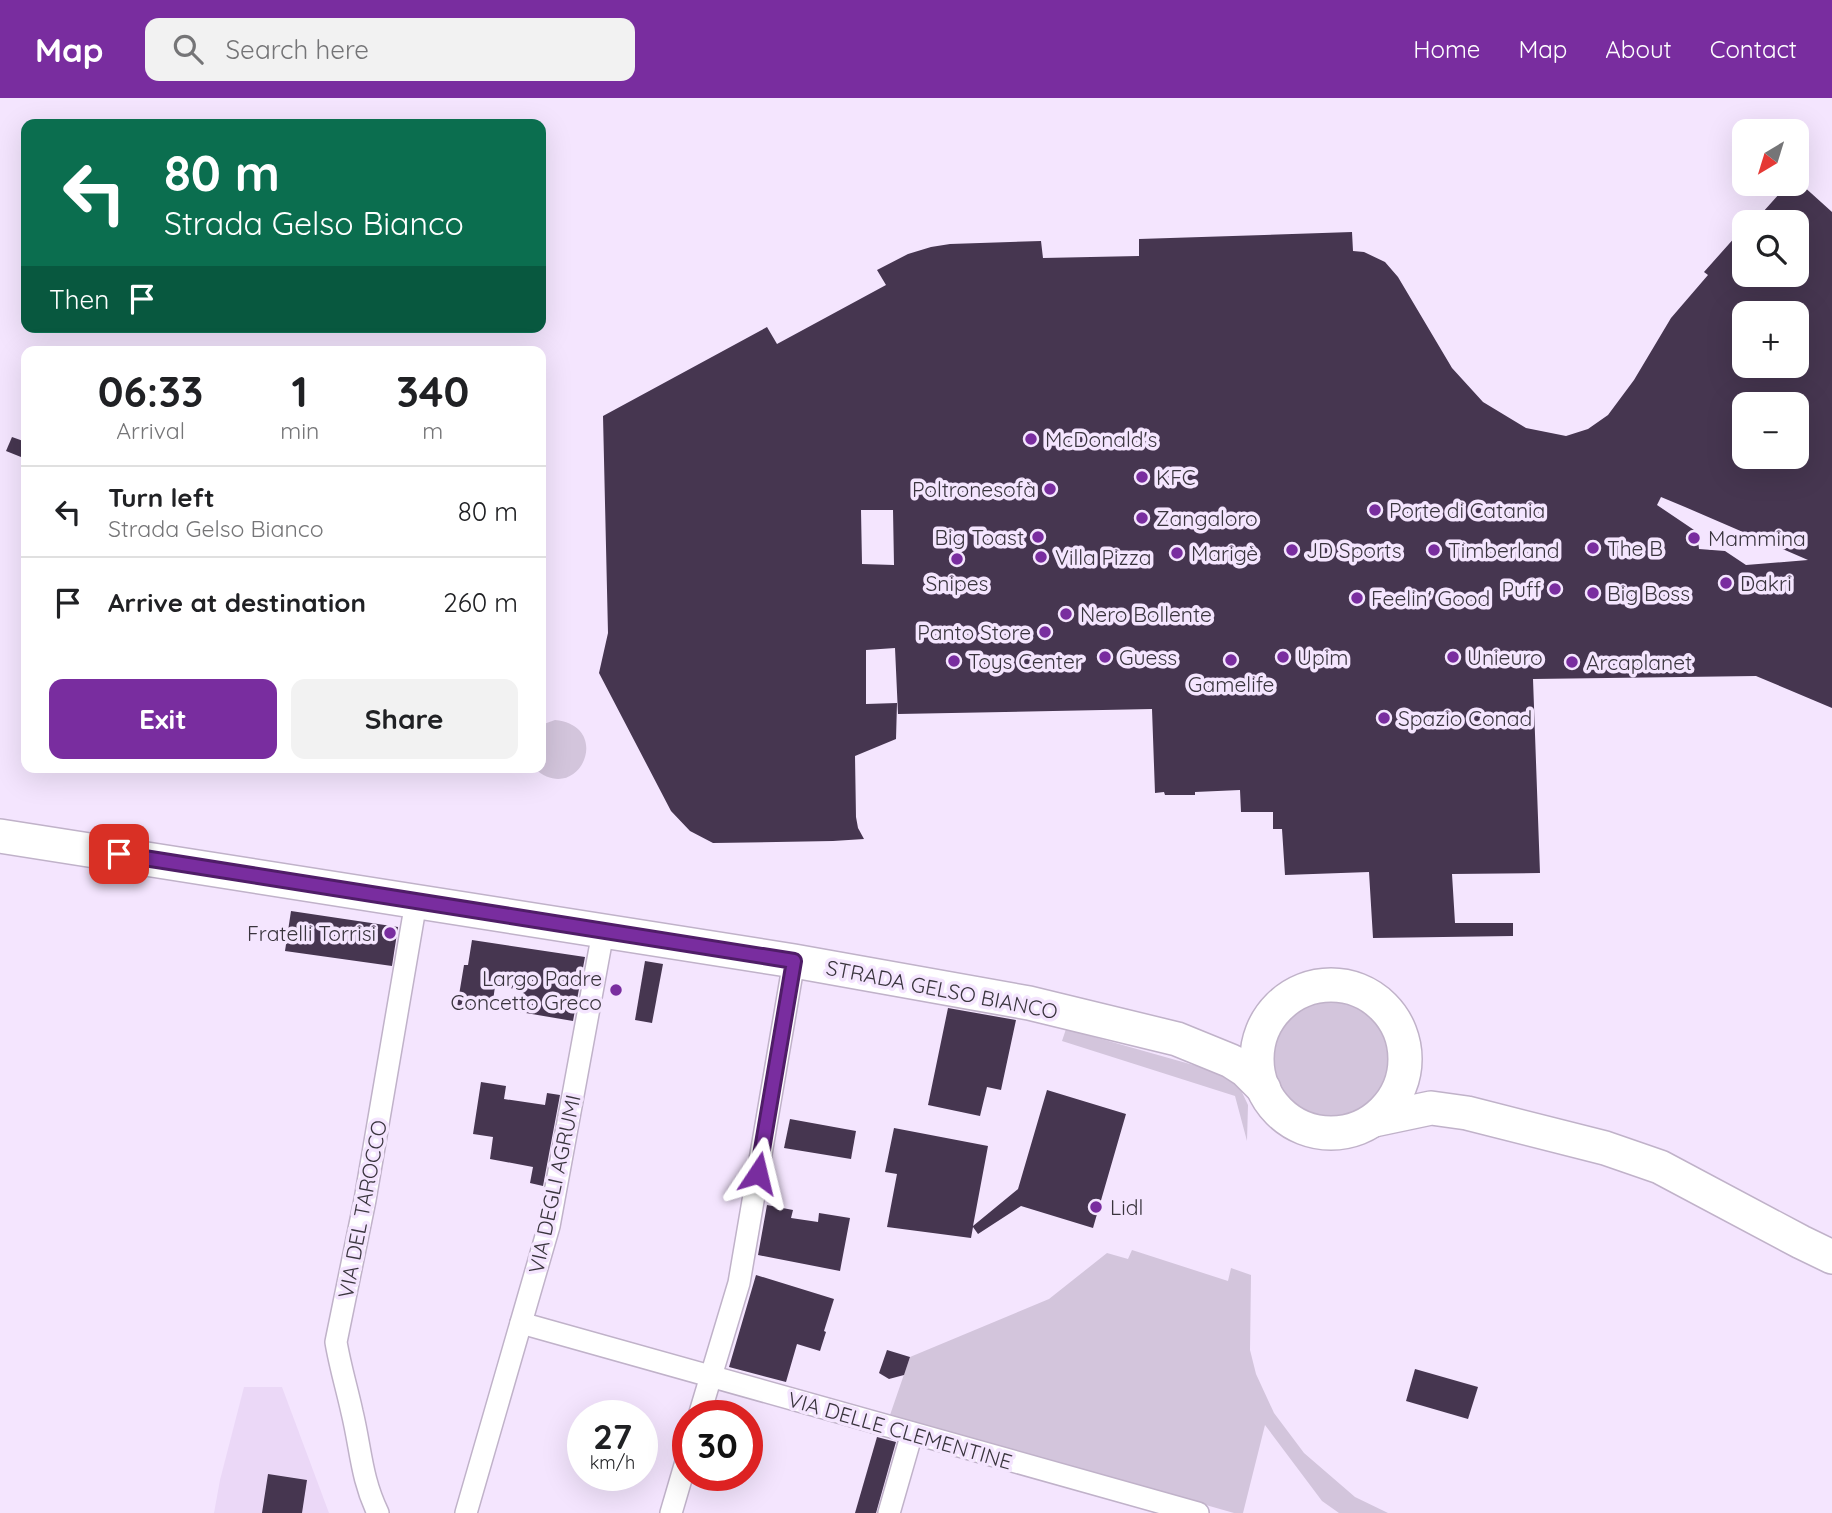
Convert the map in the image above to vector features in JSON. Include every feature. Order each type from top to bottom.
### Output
[{"type":"main road","name":"STRADA GELSO BIANCO","points":[[0,836],[794,961],[1028,1003],[1177,1039],[1226,1044],[1240,1042],[1264,1028]]},
{"type":"main road","points":[[1406,1056],[1403,1080],[1384,1112],[1354,1130],[1332,1133],[1310,1130],[1282,1114],[1264,1090],[1257,1065],[1257,1052],[1264,1028],[1278,1007],[1304,990],[1320,986],[1346,986],[1370,996],[1389,1013],[1402,1035],[1410,1068],[1424,1089],[1437,1099],[1467,1113]]},
{"type":"main road","name":"STRADA GELSO BIANCO","points":[[1177,1039],[1231,1061],[1245,1070],[1264,1090]]},
{"type":"main road","points":[[1374,1120],[1431,1108],[1467,1113],[1605,1148],[1660,1167],[1790,1237],[1832,1256]]},
{"type":"street","name":"VIA DEL TAROCCO","points":[[379,1513],[369,1495],[363,1472],[353,1413],[339,1365],[336,1342],[365,1200],[416,902]]},
{"type":"street","name":"VIA DEGLI AGRUMI","points":[[466,1513],[549,1226],[603,932]]},
{"type":"street","points":[[704,1400],[739,1283],[794,961]]},
{"type":"street","name":"VIA DELLE CLEMENTINE","points":[[521,1323],[912,1433],[1155,1508],[1198,1513]]},
{"type":"street","points":[[889,1513],[912,1433]]},
{"type":"street","points":[[671,1513],[677,1491]]},
{"type":"shaded area","points":[[555,720],[573,725],[583,736],[586,748],[584,761],[576,772],[564,778],[550,778],[542,773],[546,773],[546,723]]},
{"type":"shaded area","points":[[1331,1001],[1342,1002],[1364,1011],[1380,1027],[1389,1049],[1389,1071],[1380,1093],[1364,1109],[1342,1118],[1331,1119],[1320,1118],[1298,1109],[1282,1093],[1273,1071],[1272,1060],[1273,1049],[1282,1027],[1298,1011],[1320,1002]]},
{"type":"shaded area","points":[[1066,1029],[1204,1068],[1206,1065],[1238,1084],[1248,1105],[1247,1141],[1235,1096],[1062,1041]]},
{"type":"shaded area","points":[[1132,1250],[1228,1281],[1231,1268],[1251,1275],[1250,1350],[1256,1374],[1274,1413],[1304,1453],[1355,1497],[1388,1513],[1339,1513],[1322,1501],[1265,1425],[1243,1513],[1234,1513],[890,1415],[910,1357],[1049,1299],[1107,1253],[1128,1259]]},
{"type":"shaded area","points":[[244,1387],[282,1387],[329,1513],[214,1513]]},
{"type":"building","points":[[1810,192],[1832,212],[1832,708],[1756,676],[1533,679],[1540,873],[1452,874],[1455,923],[1513,923],[1513,936],[1373,938],[1369,872],[1285,875],[1282,829],[1273,829],[1273,812],[1241,812],[1240,790],[1195,792],[1195,795],[1155,793],[1152,709],[898,714],[895,648],[866,650],[866,704],[897,703],[896,739],[855,756],[856,817],[864,839],[713,843],[690,831],[671,811],[599,673],[608,633],[603,416],[767,327],[777,344],[886,285],[877,270],[908,254],[950,244],[1041,241],[1043,258],[1139,256],[1139,239],[1352,232],[1353,251],[1364,252],[1385,262],[1398,277],[1452,368],[1483,402],[1526,428],[1566,436],[1588,429],[1608,415],[1634,380],[1671,318],[1708,275],[1704,272],[1732,241],[1732,287],[1809,287],[1809,210],[1765,210],[1777,196],[1810,196]],"holes":[[[1661,497],[1808,560],[1746,565],[1725,551],[1699,549],[1697,532],[1657,505]],[[861,510],[893,510],[894,565],[862,564]]]},
{"type":"building","points":[[12,437],[21,440],[21,457],[6,451]]},
{"type":"building","points":[[291,911],[398,927],[392,966],[285,951]]},
{"type":"building","points":[[472,940],[585,957],[573,1021],[520,1012],[523,990],[495,986],[492,1009],[482,1007],[482,1011],[457,1007],[464,965],[468,965]]},
{"type":"building","points":[[645,961],[663,964],[652,1023],[635,1020]]},
{"type":"building","points":[[948,1008],[1016,1020],[1001,1090],[987,1087],[980,1116],[928,1105]]},
{"type":"building","points":[[481,1082],[506,1086],[504,1099],[545,1105],[547,1093],[560,1095],[543,1186],[530,1183],[533,1167],[490,1159],[493,1137],[473,1134]]},
{"type":"building","points":[[1047,1090],[1126,1114],[1093,1228],[1021,1206],[978,1234],[973,1227],[971,1238],[887,1227],[897,1174],[885,1172],[894,1128],[988,1146],[973,1226],[1018,1189]]},
{"type":"building","points":[[790,1119],[856,1131],[851,1159],[784,1148]]},
{"type":"building","points":[[767,1205],[793,1210],[791,1218],[818,1222],[819,1213],[850,1218],[840,1271],[758,1255]]},
{"type":"building","points":[[756,1275],[834,1299],[820,1351],[797,1344],[786,1382],[729,1367]]},
{"type":"building","points":[[887,1350],[910,1357],[904,1375],[889,1379],[879,1373]]},
{"type":"building","points":[[1415,1369],[1478,1387],[1468,1419],[1406,1401]]},
{"type":"building","points":[[877,1437],[896,1442],[876,1513],[855,1513]]},
{"type":"building","points":[[268,1474],[307,1480],[302,1513],[262,1513]]},
{"type":"place","name":"McDonald's","points":[[1031,439]]},
{"type":"place","name":"KFC","points":[[1142,477]]},
{"type":"place","name":"Poltronesofà","points":[[1050,489]]},
{"type":"place","name":"Porte di Catania","points":[[1375,510]]},
{"type":"place","name":"Zangaloro","points":[[1142,518]]},
{"type":"place","name":"Big Toast","points":[[1038,537]]},
{"type":"place","name":"Mammina","points":[[1694,538]]},
{"type":"place","name":"The B","points":[[1593,548]]},
{"type":"place","name":"JD Sports","points":[[1292,550]]},
{"type":"place","name":"Timberland","points":[[1434,550]]},
{"type":"place","name":"Marigè","points":[[1177,553]]},
{"type":"place","name":"Villa Pizza","points":[[1041,557]]},
{"type":"place","name":"Snipes","points":[[957,559]]},
{"type":"place","name":"Dakri","points":[[1726,583]]},
{"type":"place","name":"Puff","points":[[1555,589]]},
{"type":"place","name":"Big Boss","points":[[1593,593]]},
{"type":"place","name":"Feelin' Good","points":[[1357,598]]},
{"type":"place","name":"Nero Bollente","points":[[1066,614]]},
{"type":"place","name":"Panto Store","points":[[1045,632]]},
{"type":"place","name":"Guess","points":[[1105,657]]},
{"type":"place","name":"Upim","points":[[1283,657]]},
{"type":"place","name":"Unieuro","points":[[1453,657]]},
{"type":"place","name":"Gamelife","points":[[1231,660]]},
{"type":"place","name":"Toys Center","points":[[954,661]]},
{"type":"place","name":"Arcaplanet","points":[[1572,662]]},
{"type":"place","name":"Spazio Conad","points":[[1384,718]]},
{"type":"place","name":"Fratelli Torrisi","points":[[390,933]]},
{"type":"place","name":"Largo Padre Concetto Greco","points":[[616,990]]},
{"type":"place","name":"Lidl","points":[[1096,1207]]},
{"type":"route","points":[[119,854],[794,961],[758,1173]]}]
